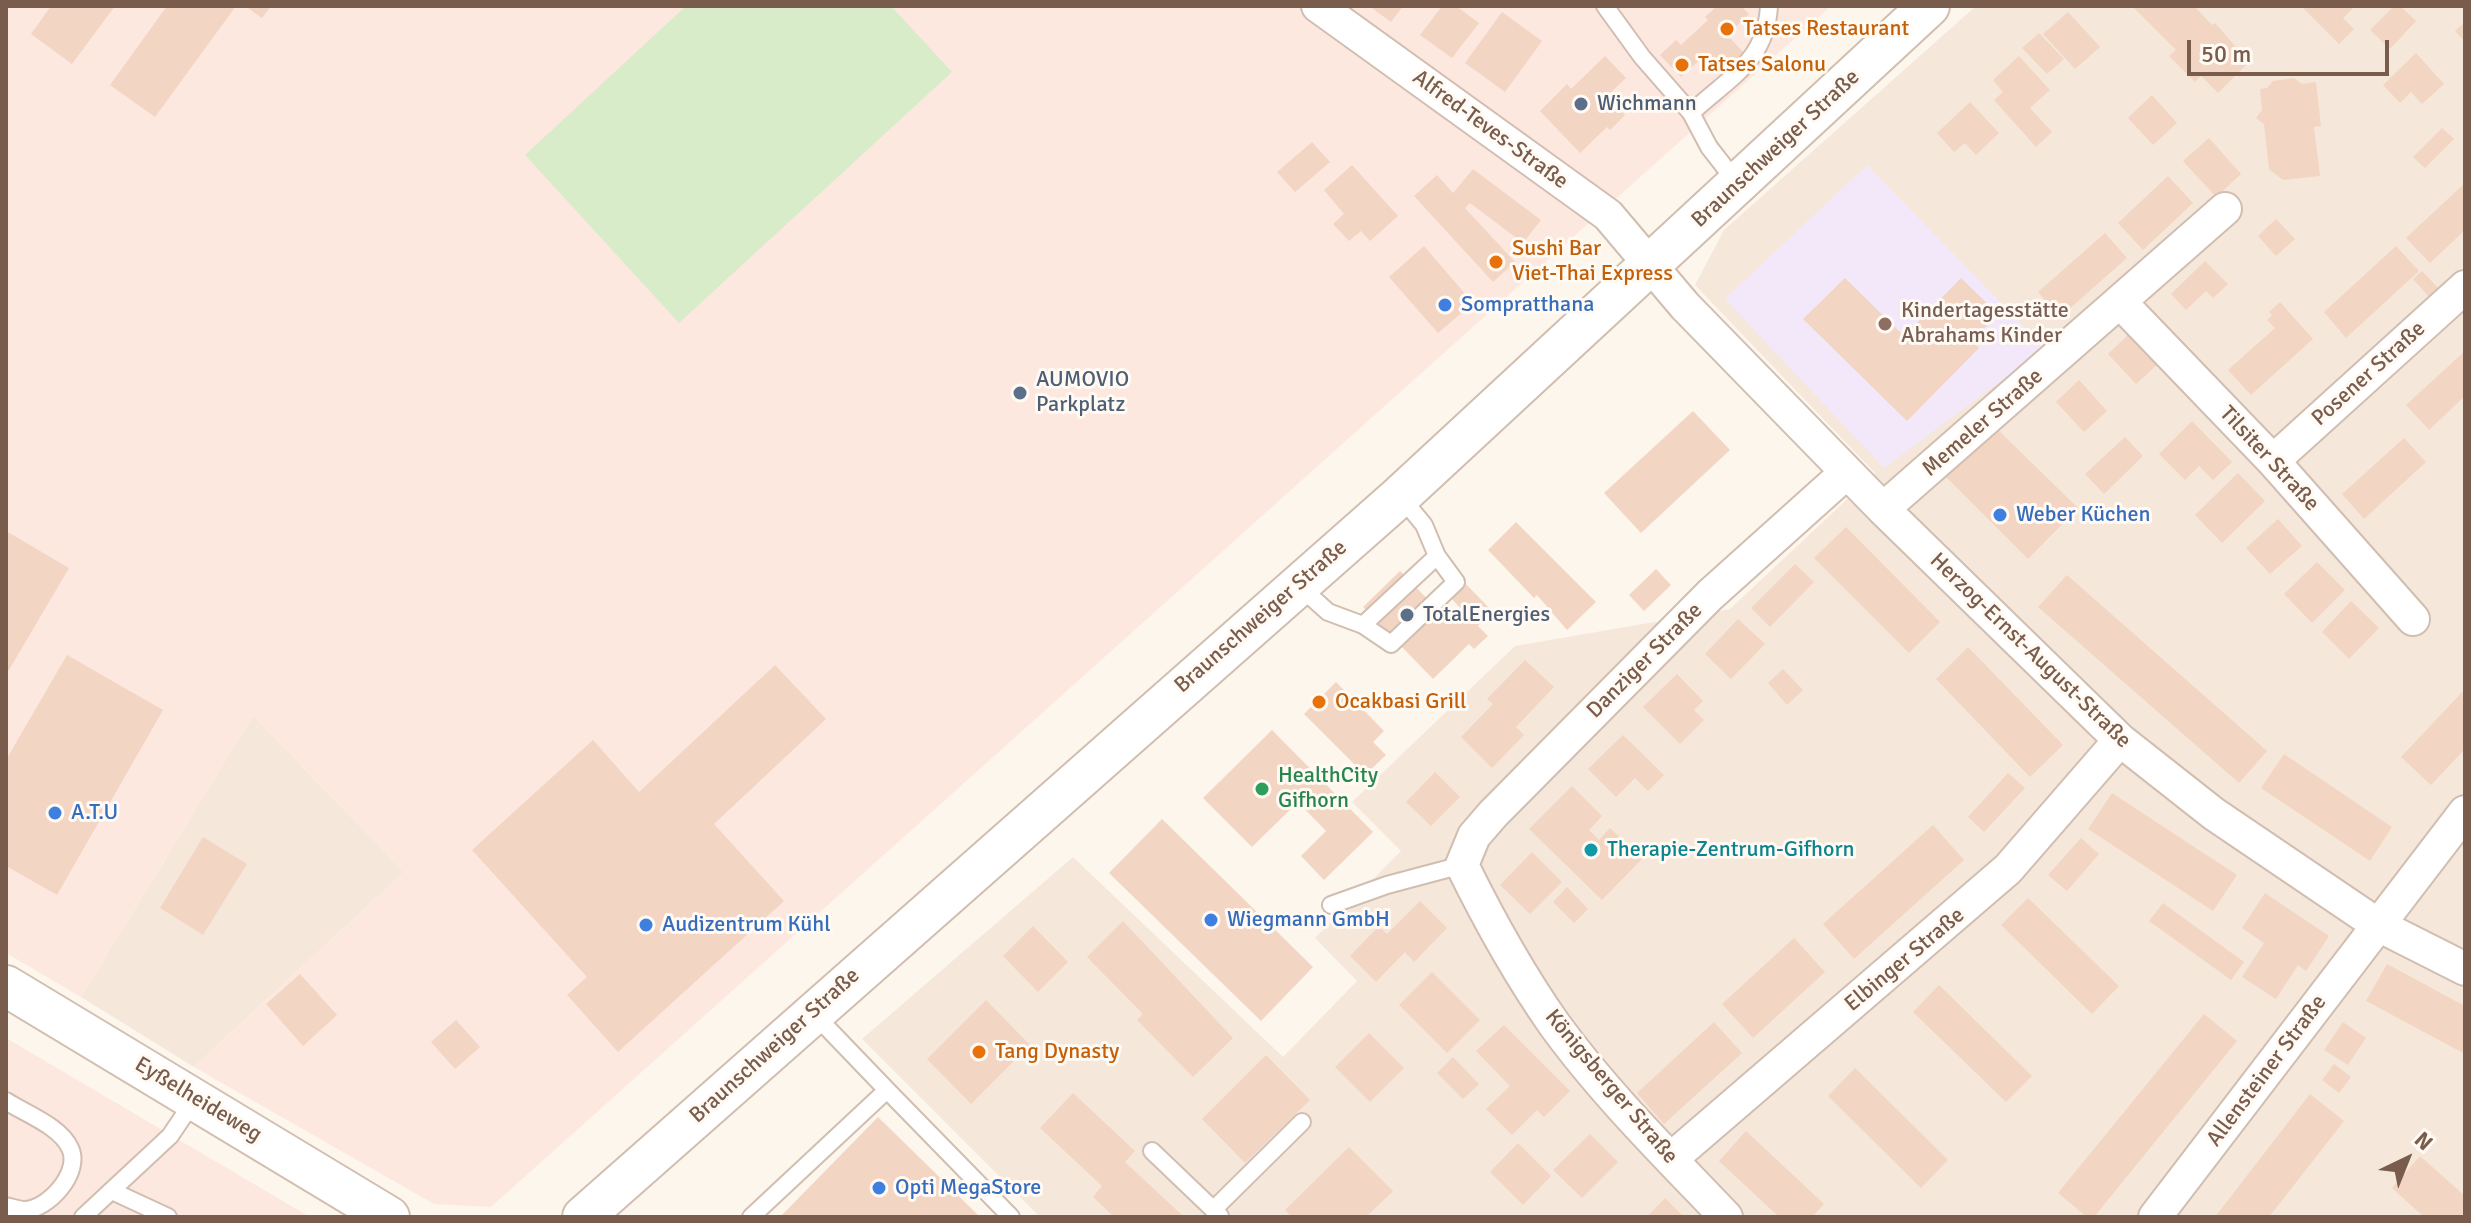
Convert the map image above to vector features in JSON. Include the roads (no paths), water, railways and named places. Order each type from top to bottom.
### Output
[{"type":"street","name":"Alfred-Teves-Straße","points":[[1318,6],[1608,215],[1650,266]]},
{"type":"street","name":"Braunschweiger Straße","points":[[583,1217],[1400,496],[1929,6]]},
{"type":"street","name":"Memeler Straße","points":[[1883,509],[2225,209]]},
{"type":"street","name":"Herzog-Ernst-August-Straße","points":[[1650,266],[1883,509],[2120,740],[2214,814],[2378,925],[2465,969]]},
{"type":"street","name":"Posener Straße","points":[[2273,461],[2465,287]]},
{"type":"street","name":"Tilsiter Straße","points":[[2121,303],[2273,461],[2413,619]]},
{"type":"street","name":"Danziger Straße","points":[[1462,865],[1474,836],[1493,814],[1710,595],[1847,472]]},
{"type":"street","name":"Elbinger Straße","points":[[1671,1159],[2008,869],[2120,740]]},
{"type":"street","name":"Allensteiner Straße","points":[[2155,1217],[2465,812]]},
{"type":"street","name":"Königsberger Straße","points":[[1462,865],[1488,917],[1555,1026],[1726,1217]]},
{"type":"street","name":"Eyßelheideweg","points":[[6,986],[196,1097],[389,1217]]},
{"type":"street","points":[[625,1217],[632,1173]]},
{"type":"lane","points":[[1605,6],[1642,57],[1691,113],[1709,147],[1738,184]]},
{"type":"lane","points":[[1691,113],[1759,50],[1766,32],[1769,6]]},
{"type":"lane","points":[[1298,585],[1328,612],[1363,625],[1391,644],[1456,582],[1437,556],[1424,525],[1400,496]]},
{"type":"lane","points":[[1363,625],[1437,556]]},
{"type":"lane","points":[[1331,905],[1387,885],[1462,865]]},
{"type":"lane","points":[[813,1013],[1011,1217]]},
{"type":"lane","points":[[751,1217],[887,1090]]},
{"type":"lane","points":[[83,1217],[170,1136],[196,1097]]},
{"type":"lane","points":[[6,1101],[59,1133],[72,1150],[64,1184],[47,1202],[25,1211],[6,1206]]},
{"type":"lane","points":[[1152,1151],[1217,1213],[1302,1122]]},
{"type":"lane","points":[[112,1191],[168,1217]]},
{"type":"place","name":"Tatses Restaurant","points":[[1727,29]]},
{"type":"place","name":"Tatses Salonu","points":[[1682,65]]},
{"type":"place","name":"Wichmann","points":[[1581,104]]},
{"type":"place","name":"Sushi Bar Viet-Thai Express","points":[[1496,262]]},
{"type":"place","name":"Sompratthana","points":[[1445,305]]},
{"type":"place","name":"Kindertagesstätte Abrahams Kinder","points":[[1885,324]]},
{"type":"place","name":"AUMOVIO Parkplatz","points":[[1020,393]]},
{"type":"place","name":"Weber Küchen","points":[[2000,515]]},
{"type":"place","name":"TotalEnergies","points":[[1407,615]]},
{"type":"place","name":"Ocakbasi Grill","points":[[1319,702]]},
{"type":"place","name":"HealthCity Gifhorn","points":[[1262,789]]},
{"type":"place","name":"A.T.U","points":[[55,813]]},
{"type":"place","name":"Therapie-Zentrum-Gifhorn","points":[[1591,850]]},
{"type":"place","name":"Wiegmann GmbH","points":[[1211,920]]},
{"type":"place","name":"Audizentrum Kühl","points":[[646,925]]},
{"type":"place","name":"Tang Dynasty","points":[[979,1052]]},
{"type":"place","name":"Opti MegaStore","points":[[879,1188]]}]
